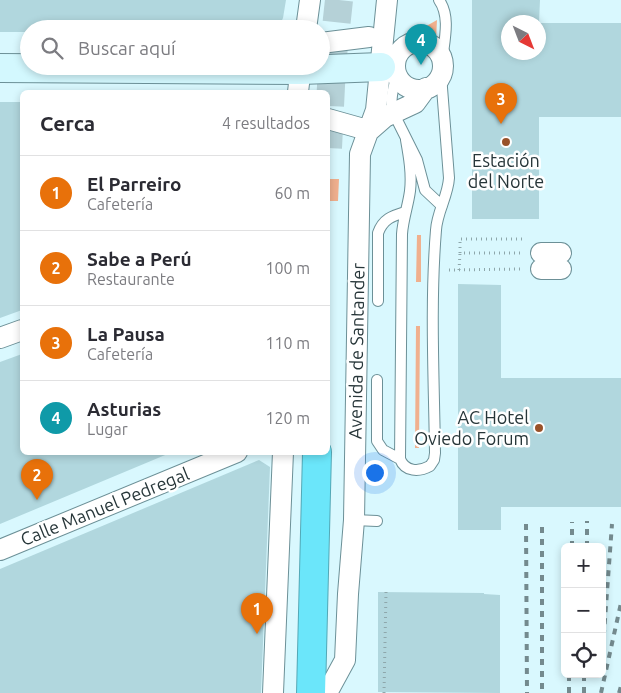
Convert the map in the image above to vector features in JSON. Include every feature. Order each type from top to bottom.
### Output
[{"type":"highway","points":[[311,693],[317,455]]},
{"type":"street","points":[[307,20],[310,0]]},
{"type":"street","name":"Avenida de Santander","points":[[327,693],[345,660],[354,520],[360,154],[364,130],[376,110],[391,69],[386,0]]},
{"type":"street","points":[[330,42],[369,37]]},
{"type":"street","points":[[330,120],[364,130],[393,112],[403,110],[415,102],[426,88],[438,80],[442,68],[436,49],[430,44],[414,42],[407,45],[398,54],[391,69]]},
{"type":"street","points":[[0,68],[20,69]]},
{"type":"street","points":[[330,74],[391,69]]},
{"type":"street","points":[[391,69],[410,88],[416,90],[426,88]]},
{"type":"street","points":[[262,75],[313,75]]},
{"type":"street","points":[[0,338],[20,331]]},
{"type":"street","name":"Calle Manuel Pedregal","points":[[0,550],[230,455]]},
{"type":"street","points":[[273,693],[283,455]]},
{"type":"lane","points":[[406,140],[410,191],[402,234],[400,459],[404,466],[411,470],[426,468],[434,460],[434,271],[436,228],[448,189],[449,178],[442,68],[446,18],[444,7],[439,0]]},
{"type":"lane","points":[[391,69],[393,112],[417,160],[427,193],[442,206]]},
{"type":"lane","points":[[378,301],[378,233],[385,220],[405,212]]},
{"type":"lane","points":[[377,380],[377,441],[383,450],[400,459]]},
{"type":"lane","points":[[354,520],[377,521]]},
{"type":"path","points":[[459,270],[460,239],[547,257]]},
{"type":"path","points":[[460,254],[478,253],[547,257]]},
{"type":"path","points":[[467,270],[547,257]]},
{"type":"path","points":[[384,693],[386,592]]},
{"type":"shaded area","points":[[437,20],[436,40],[416,38],[403,43],[400,41]]},
{"type":"shaded area","points":[[330,179],[339,179],[338,201],[330,201]]},
{"type":"shaded area","points":[[417,235],[421,235],[421,282],[416,282]]},
{"type":"shaded area","points":[[416,326],[420,326],[419,448],[415,448]]},
{"type":"building","points":[[0,0],[286,0],[282,20],[20,20],[20,32],[0,32]]},
{"type":"building","name":"Estación del Norte","points":[[472,0],[540,0],[539,15],[501,15],[501,60],[546,60],[546,23],[621,23],[621,117],[539,117],[539,219],[472,219]]},
{"type":"building","points":[[0,102],[20,102],[20,311],[0,318]]},
{"type":"building","name":"AC Hotel Oviedo Forum","points":[[458,284],[501,285],[501,378],[621,378],[621,507],[501,507],[501,530],[458,530]]},
{"type":"building","points":[[20,355],[20,455],[165,455],[0,524],[0,362]]},
{"type":"building","points":[[259,460],[270,467],[261,693],[0,693],[0,569]]},
{"type":"building","points":[[378,592],[484,593],[500,595],[500,693],[378,692]]},
{"type":"tunnel","points":[[330,106],[332,65],[339,0]]},
{"type":"railway","points":[[587,521],[587,543]]},
{"type":"railway","points":[[572,522],[572,543]]},
{"type":"railway","points":[[526,524],[527,693]]},
{"type":"railway","points":[[604,633],[612,524]]},
{"type":"railway","points":[[542,527],[542,693]]},
{"type":"railway","points":[[601,693],[621,603]]},
{"type":"railway","points":[[569,678],[569,693]]},
{"type":"railway","points":[[584,678],[584,693]]},
{"type":"railway","points":[[619,693],[621,686]]},
{"type":"place","name":"Asturias","points":[[421,65]]},
{"type":"place","name":"La Pausa","points":[[501,124]]},
{"type":"place","name":"Estación del Norte","points":[[506,142]]},
{"type":"place","name":"AC Hotel Oviedo Forum","points":[[539,428]]},
{"type":"place","name":"Sabe a Perú","points":[[37,500]]},
{"type":"place","name":"El Parreiro","points":[[257,634]]}]
